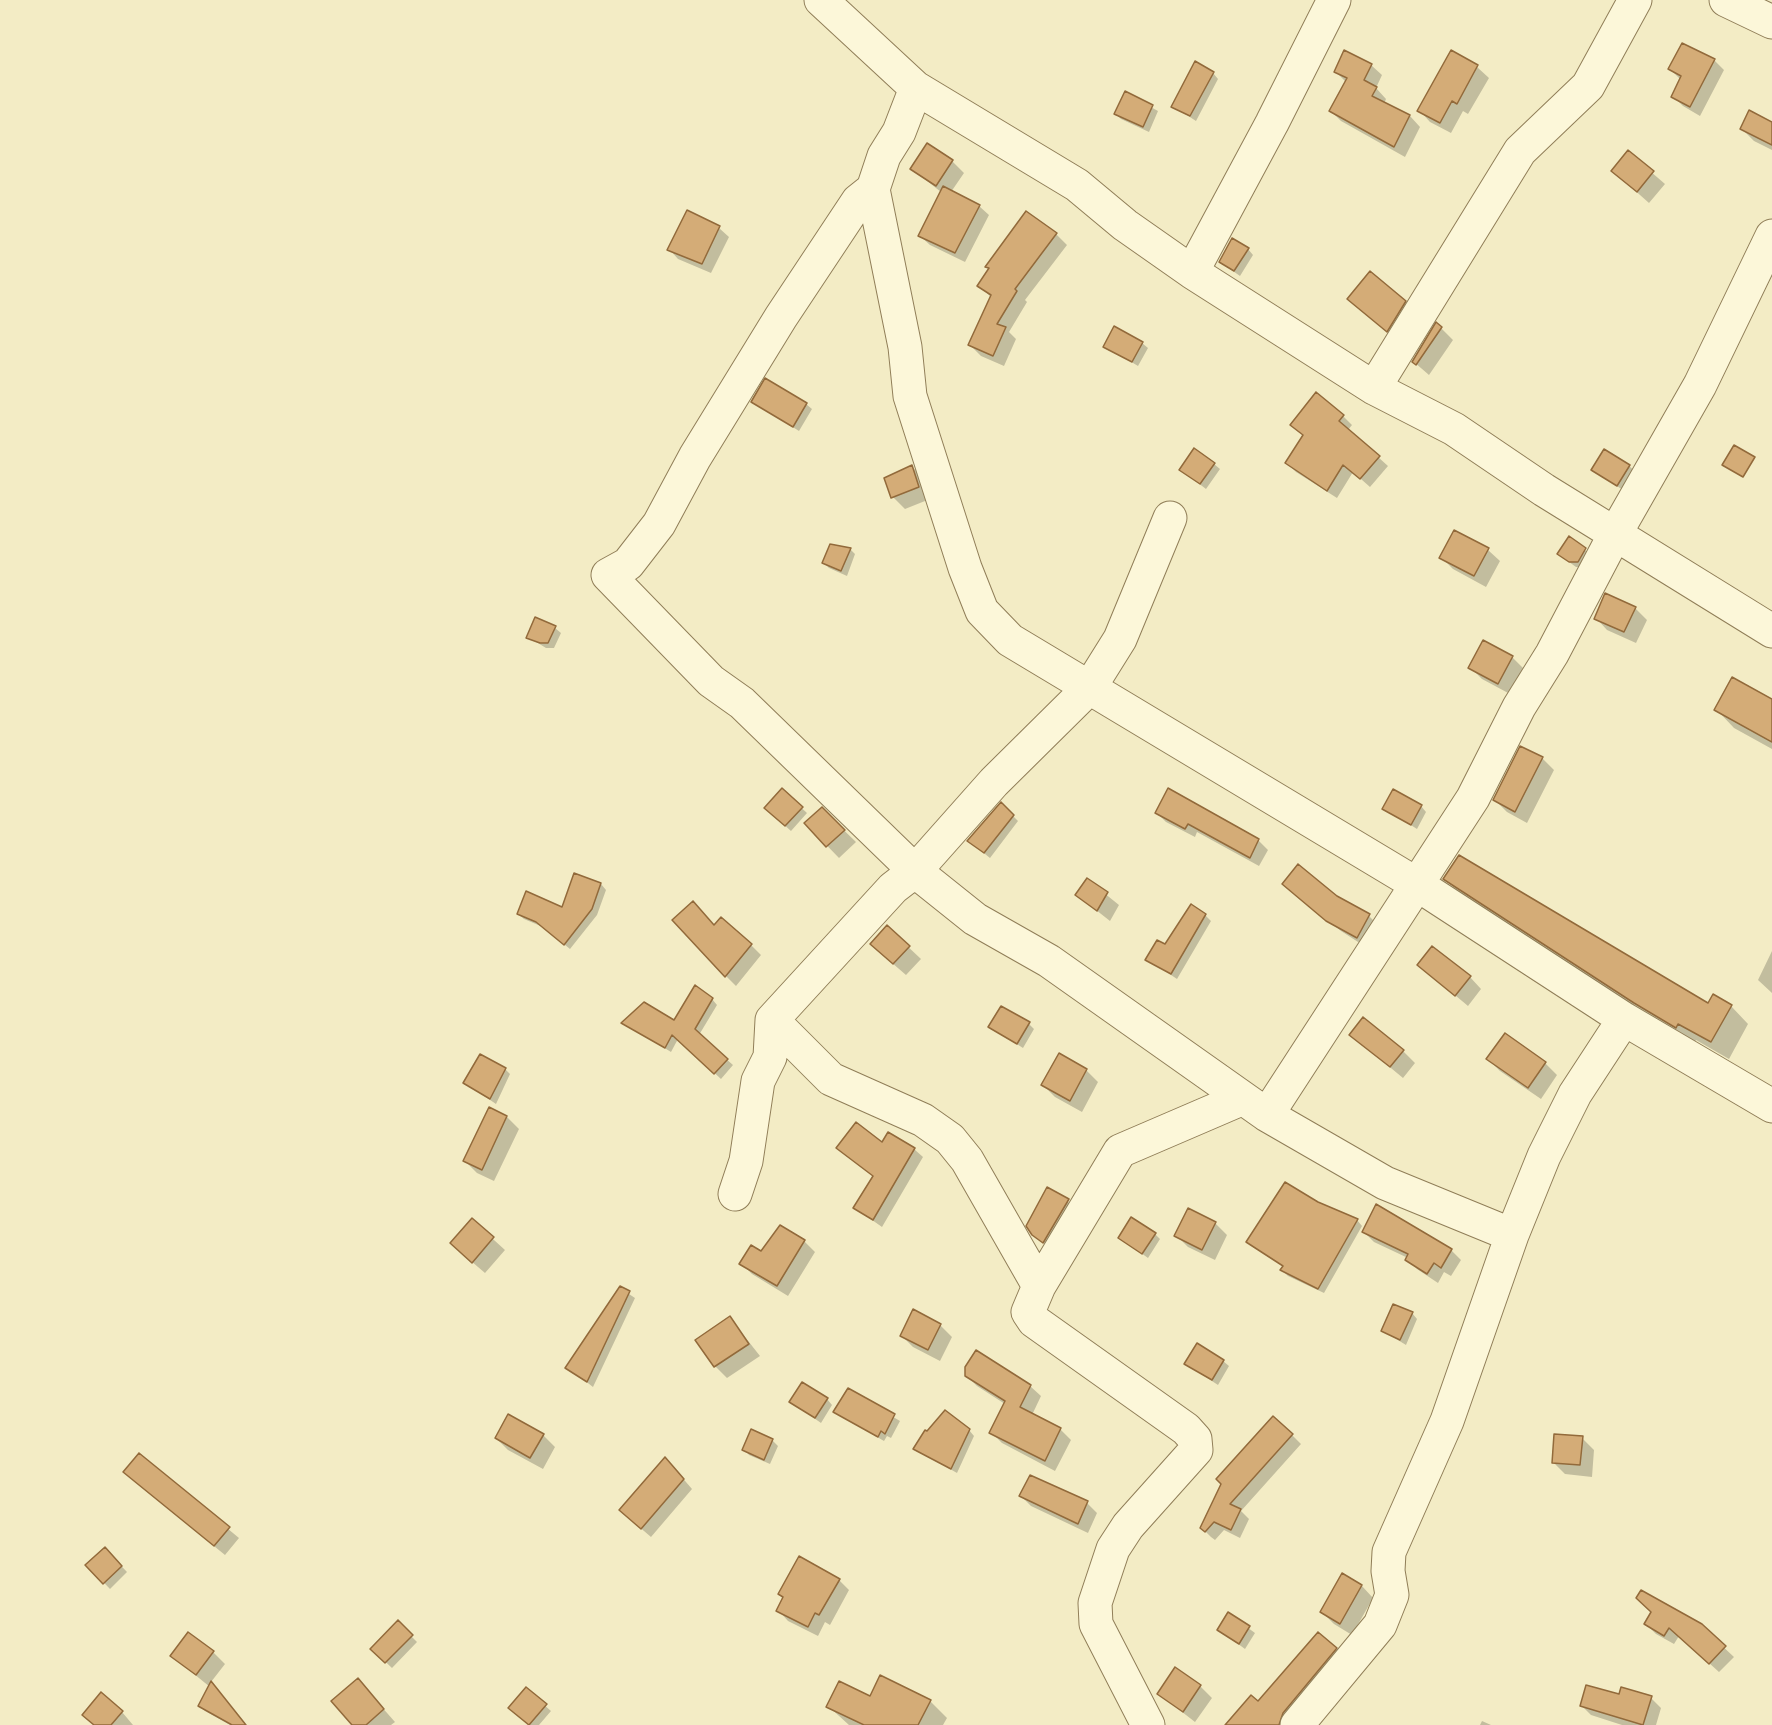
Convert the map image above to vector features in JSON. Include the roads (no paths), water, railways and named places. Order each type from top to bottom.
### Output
[{"type":"street","points":[[821,0],[916,88],[1077,185],[1125,225],[1192,272],[1374,388],[1454,429],[1615,534],[1772,630]]},
{"type":"street","points":[[1192,272],[1272,123],[1334,0]]},
{"type":"street","points":[[1374,388],[1520,151],[1588,86],[1635,0]]},
{"type":"street","points":[[1726,0],[1772,22]]},
{"type":"street","points":[[916,88],[899,132],[884,156],[873,189],[905,347],[910,396],[965,568],[982,611],[1010,640],[1418,885],[1624,1019],[1772,1106]]},
{"type":"street","points":[[873,189],[858,201],[781,317],[695,457],[659,524],[628,564],[608,575],[711,681],[742,703],[915,871],[975,919],[1049,961],[1254,1107],[1385,1183],[1512,1235]]},
{"type":"street","points":[[1148,1725],[1096,1624],[1095,1603],[1113,1549],[1128,1526],[1196,1450],[1195,1439],[1186,1429],[1034,1321],[1028,1312],[1039,1286],[1120,1151],[1254,1107],[1418,885],[1473,798],[1615,534],[1700,385],[1772,236]]},
{"type":"street","points":[[735,1194],[746,1161],[758,1081],[770,1057],[772,1020],[893,888],[915,871],[994,782],[1090,687],[1120,639],[1170,518]]},
{"type":"street","points":[[1297,1725],[1380,1626],[1387,1612],[1392,1595],[1388,1571],[1389,1552],[1446,1421],[1512,1235],[1544,1156],[1575,1094],[1624,1019]]},
{"type":"street","points":[[772,1020],[831,1079],[923,1120],[950,1139],[967,1160],[1039,1286]]}]
